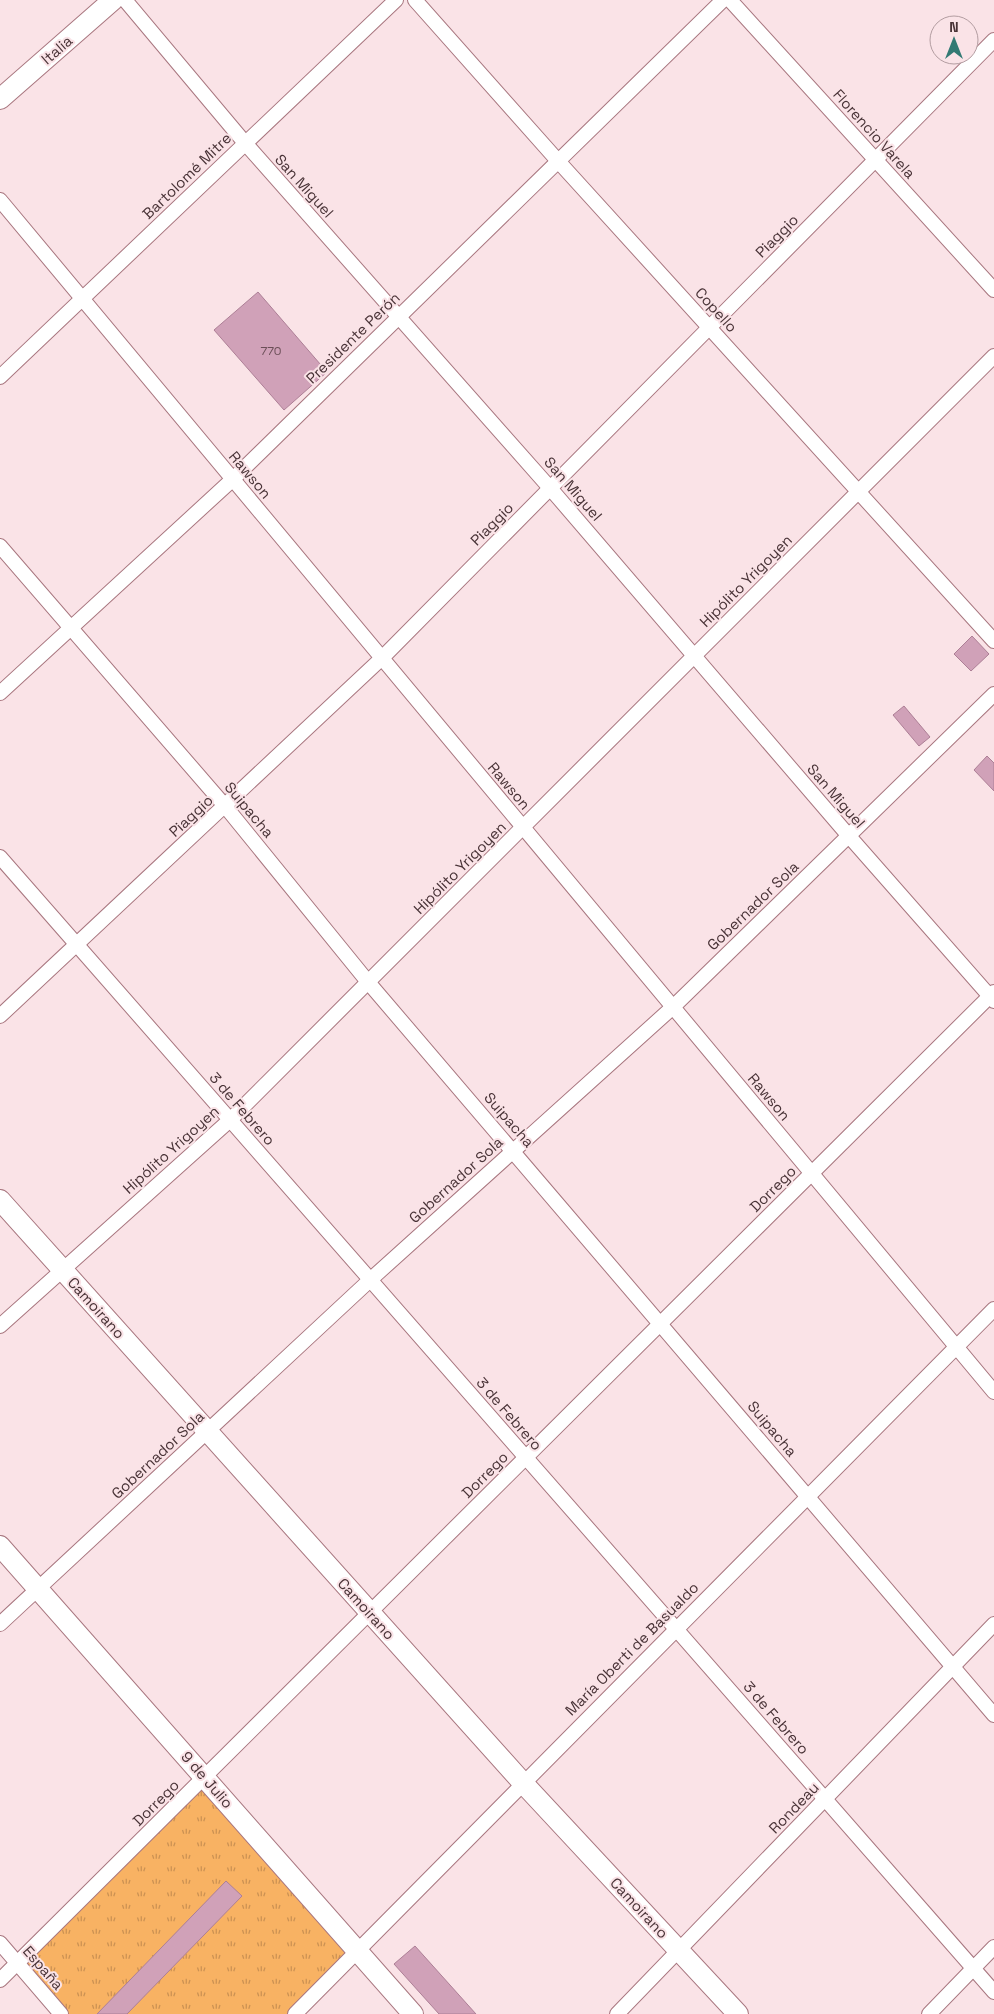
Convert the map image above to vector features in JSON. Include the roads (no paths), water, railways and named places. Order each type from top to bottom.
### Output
[{"type":"street","name":"Italia","points":[[0,99],[113,0]]},
{"type":"street","name":"San Miguel","points":[[125,0],[245,143],[550,488],[848,835],[993,997]]},
{"type":"street","name":"Bartolomé Mitre","points":[[0,376],[396,0]]},
{"type":"street","name":"Copello","points":[[415,0],[558,161],[994,641]]},
{"type":"street","name":"Presidente Perón","points":[[0,693],[232,479],[723,0]]},
{"type":"street","name":"Florencio Varela","points":[[730,0],[994,290]]},
{"type":"street","name":"Piaggio","points":[[0,1016],[382,658],[994,40]]},
{"type":"street","name":"Rawson","points":[[0,200],[994,1392]]},
{"type":"street","name":"Hipólito Yrigoyen","points":[[0,1326],[230,1120],[994,356]]},
{"type":"street","name":"Suipacha","points":[[0,546],[225,806],[368,982],[514,1150],[994,1715]]},
{"type":"street","name":"Gobernador Sola","points":[[0,1624],[370,1280],[673,1007],[994,694]]},
{"type":"street","name":"3 de Febrero","points":[[0,857],[994,1992]]},
{"type":"street","name":"Dorrego","points":[[0,1980],[661,1323],[993,997]]},
{"type":"street","name":"Camoirano","points":[[0,1200],[523,1783],[738,2014]]},
{"type":"street","name":"María Oberti de Basualdo","points":[[295,2014],[955,1346],[994,1309]]},
{"type":"street","name":"9 de Julio","points":[[0,1546],[413,2014]]},
{"type":"street","name":"Rondeau","points":[[617,2014],[994,1624]]},
{"type":"street","name":"España","points":[[0,1943],[61,2014]]},
{"type":"street","points":[[928,2014],[994,1947]]}]
